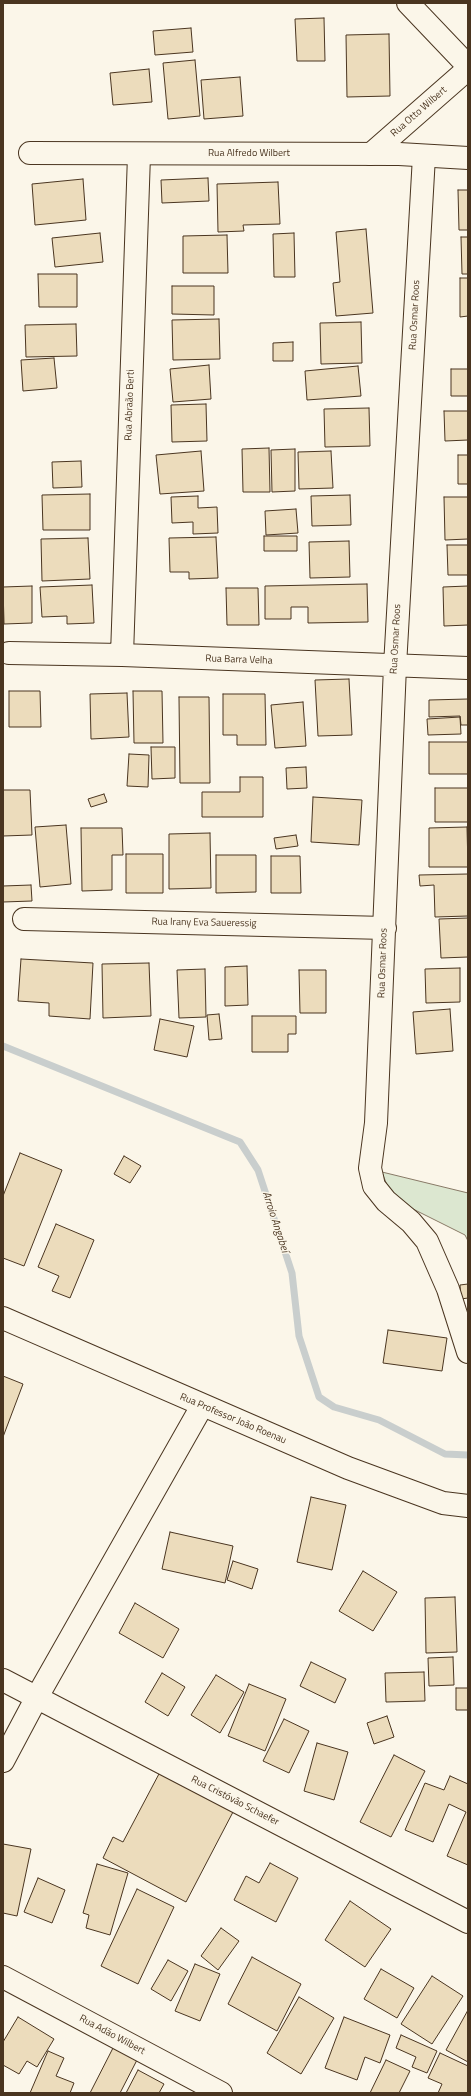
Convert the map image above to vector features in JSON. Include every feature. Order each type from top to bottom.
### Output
[{"type":"street","points":[[408,3],[468,68]]},
{"type":"street","name":"Rua Otto Wilbert","points":[[371,154],[468,68]]},
{"type":"street","name":"Rua Alfredo Wilbert","points":[[30,153],[139,155],[371,154],[468,158]]},
{"type":"street","name":"Rua Abraão Berti","points":[[122,655],[139,155]]},
{"type":"street","name":"Rua Osmar Roos","points":[[424,156],[395,666],[376,1123],[370,1168],[374,1186],[386,1201],[411,1222],[427,1241],[448,1289],[468,1352]]},
{"type":"street","name":"Rua Barra Velha","points":[[9,653],[122,655],[468,668]]},
{"type":"street","name":"Rua Irany Eva Saueressig","points":[[24,919],[385,928]]},
{"type":"street","name":"Rua Professor João Roenau","points":[[3,1318],[202,1406],[348,1468],[443,1504],[468,1506]]},
{"type":"street","points":[[3,1761],[37,1697],[202,1406]]},
{"type":"street","name":"Rua Cristóvão Schaefer","points":[[3,1680],[468,1922]]},
{"type":"street","name":"Rua Adão Wilbert","points":[[3,1977],[221,2093]]},
{"type":"green space","points":[[382,1172],[468,1193],[468,1241],[465,1235],[407,1206],[388,1188]]},
{"type":"building","points":[[324,18],[325,61],[297,61],[295,19]]},
{"type":"building","points":[[191,28],[193,52],[155,55],[153,31]]},
{"type":"building","points":[[389,34],[390,96],[347,97],[346,35]]},
{"type":"building","points":[[195,60],[200,116],[168,119],[163,63]]},
{"type":"building","points":[[149,69],[152,102],[113,105],[110,73]]},
{"type":"building","points":[[240,77],[243,116],[204,119],[201,80]]},
{"type":"building","points":[[208,178],[209,201],[162,203],[161,180]]},
{"type":"building","points":[[83,179],[86,220],[35,225],[32,184]]},
{"type":"building","points":[[278,182],[280,224],[243,225],[244,231],[218,232],[217,184]]},
{"type":"building","points":[[458,190],[468,190],[468,230],[459,230]]},
{"type":"building","points":[[366,229],[373,313],[336,316],[333,283],[340,282],[336,232]]},
{"type":"building","points":[[100,233],[103,262],[55,267],[52,238]]},
{"type":"building","points":[[294,233],[295,277],[274,277],[273,234]]},
{"type":"building","points":[[227,235],[228,273],[183,273],[183,236]]},
{"type":"building","points":[[461,237],[468,237],[468,274],[462,274]]},
{"type":"building","points":[[38,274],[77,274],[77,307],[39,307]]},
{"type":"building","points":[[460,278],[468,278],[468,316],[460,317]]},
{"type":"building","points":[[172,286],[214,286],[214,315],[172,314]]},
{"type":"building","points":[[219,319],[220,359],[173,360],[172,320]]},
{"type":"building","points":[[361,322],[362,363],[321,364],[320,323]]},
{"type":"building","points":[[76,324],[77,356],[26,357],[25,325]]},
{"type":"building","points":[[293,342],[293,361],[273,361],[273,343]]},
{"type":"building","points":[[54,358],[57,388],[23,391],[21,360]]},
{"type":"building","points":[[209,365],[211,399],[173,402],[170,369]]},
{"type":"building","points":[[358,366],[361,396],[307,400],[305,371]]},
{"type":"building","points":[[451,369],[468,369],[468,396],[451,396]]},
{"type":"building","points":[[206,404],[207,441],[172,442],[171,405]]},
{"type":"building","points":[[369,408],[370,446],[325,447],[324,409]]},
{"type":"building","points":[[444,411],[468,411],[468,440],[445,441]]},
{"type":"building","points":[[269,448],[270,492],[243,492],[242,449]]},
{"type":"building","points":[[295,449],[295,491],[272,492],[271,450]]},
{"type":"building","points":[[201,451],[204,491],[160,494],[156,455]]},
{"type":"building","points":[[331,451],[333,488],[299,489],[298,452]]},
{"type":"building","points":[[458,455],[468,455],[468,484],[458,484]]},
{"type":"building","points":[[81,461],[82,487],[53,488],[52,462]]},
{"type":"building","points":[[90,494],[90,530],[43,530],[42,495]]},
{"type":"building","points":[[350,495],[351,525],[312,526],[311,496]]},
{"type":"building","points":[[198,496],[198,508],[217,507],[218,533],[193,534],[193,522],[172,523],[171,497]]},
{"type":"building","points":[[444,497],[468,497],[468,539],[445,540]]},
{"type":"building","points":[[296,509],[298,533],[266,535],[265,511]]},
{"type":"building","points":[[264,536],[297,536],[297,551],[264,551]]},
{"type":"building","points":[[216,537],[218,578],[189,579],[189,572],[170,572],[169,538]]},
{"type":"building","points":[[88,538],[90,579],[42,581],[41,539]]},
{"type":"building","points":[[349,541],[350,577],[310,578],[309,542]]},
{"type":"building","points":[[447,545],[468,545],[468,575],[448,575]]},
{"type":"building","points":[[367,584],[368,622],[308,623],[308,607],[291,607],[291,619],[265,619],[265,586]]},
{"type":"building","points":[[92,585],[94,623],[67,624],[67,616],[42,617],[40,587]]},
{"type":"building","points":[[32,586],[32,623],[4,624],[3,587]]},
{"type":"building","points":[[468,586],[468,625],[444,626],[443,587]]},
{"type":"building","points":[[226,588],[258,588],[259,625],[227,625]]},
{"type":"building","points":[[349,679],[352,735],[318,736],[315,680]]},
{"type":"building","points":[[9,691],[40,691],[41,727],[9,727]]},
{"type":"building","points":[[133,691],[162,691],[163,743],[134,743]]},
{"type":"building","points":[[127,693],[129,737],[91,739],[90,694]]},
{"type":"building","points":[[223,694],[265,694],[266,745],[237,745],[237,735],[223,735]]},
{"type":"building","points":[[179,697],[209,697],[210,783],[180,783]]},
{"type":"building","points":[[468,699],[468,725],[461,725],[460,716],[429,717],[429,700]]},
{"type":"building","points":[[303,702],[306,746],[275,748],[271,705]]},
{"type":"building","points":[[460,717],[461,734],[428,735],[427,719]]},
{"type":"building","points":[[429,742],[468,742],[468,774],[429,774]]},
{"type":"building","points":[[151,747],[175,747],[175,778],[152,779]]},
{"type":"building","points":[[129,754],[149,755],[148,787],[127,786]]},
{"type":"building","points":[[306,767],[307,788],[287,789],[286,768]]},
{"type":"building","points":[[240,777],[263,777],[263,817],[202,817],[202,792],[240,792]]},
{"type":"building","points":[[435,788],[468,788],[468,822],[435,822]]},
{"type":"building","points":[[3,790],[30,790],[32,835],[3,836]]},
{"type":"building","points":[[104,794],[107,802],[91,807],[88,799]]},
{"type":"building","points":[[313,797],[362,800],[359,845],[311,842]]},
{"type":"building","points":[[66,825],[71,884],[40,887],[35,827]]},
{"type":"building","points":[[467,827],[468,867],[429,867],[429,828]]},
{"type":"building","points":[[81,828],[122,828],[123,855],[112,855],[112,890],[82,891]]},
{"type":"building","points":[[210,833],[211,888],[169,889],[169,834]]},
{"type":"building","points":[[296,835],[298,846],[276,849],[274,838]]},
{"type":"building","points":[[126,854],[163,854],[163,893],[126,893]]},
{"type":"building","points":[[216,855],[256,855],[256,892],[216,893]]},
{"type":"building","points":[[271,856],[300,856],[301,893],[271,893]]},
{"type":"building","points":[[468,874],[468,916],[435,917],[434,885],[420,886],[419,875]]},
{"type":"building","points":[[31,885],[32,901],[3,902],[3,886]]},
{"type":"building","points":[[468,918],[468,957],[441,958],[439,919]]},
{"type":"building","points":[[21,959],[93,963],[90,1019],[49,1016],[49,1003],[18,1001]]},
{"type":"building","points":[[149,963],[151,1016],[103,1018],[102,964]]},
{"type":"building","points":[[247,966],[248,1005],[225,1006],[225,967]]},
{"type":"building","points":[[460,968],[460,1002],[426,1003],[425,969]]},
{"type":"building","points":[[205,969],[206,1017],[179,1018],[177,970]]},
{"type":"building","points":[[299,970],[326,970],[326,1013],[300,1013]]},
{"type":"building","points":[[450,1009],[453,1051],[416,1054],[413,1012]]},
{"type":"building","points":[[219,1014],[222,1039],[209,1040],[207,1015]]},
{"type":"building","points":[[252,1016],[296,1016],[296,1034],[288,1034],[288,1052],[252,1052]]},
{"type":"building","points":[[160,1019],[194,1026],[187,1057],[154,1050]]},
{"type":"building","points":[[20,1153],[62,1170],[24,1266],[3,1258],[3,1196]]},
{"type":"building","points":[[124,1156],[141,1166],[130,1183],[114,1174]]},
{"type":"building","points":[[56,1224],[94,1240],[70,1298],[52,1291],[59,1276],[38,1267]]},
{"type":"building","points":[[468,1284],[468,1298],[461,1299],[460,1285]]},
{"type":"building","points":[[388,1330],[447,1338],[442,1371],[383,1363]]},
{"type":"building","points":[[3,1376],[23,1384],[3,1437]]},
{"type":"building","points":[[311,1497],[346,1505],[332,1570],[297,1562]]},
{"type":"building","points":[[170,1532],[233,1546],[225,1583],[162,1569]]},
{"type":"building","points":[[233,1561],[258,1569],[252,1589],[227,1580]]},
{"type":"building","points":[[363,1571],[397,1592],[373,1631],[339,1611]]},
{"type":"building","points":[[455,1597],[457,1652],[426,1653],[425,1598]]},
{"type":"building","points":[[135,1603],[179,1629],[163,1658],[119,1633]]},
{"type":"building","points":[[453,1657],[454,1685],[429,1686],[428,1658]]},
{"type":"building","points":[[311,1662],[346,1679],[335,1703],[300,1686]]},
{"type":"building","points":[[424,1672],[425,1701],[386,1702],[385,1673]]},
{"type":"building","points":[[162,1673],[185,1687],[168,1716],[145,1702]]},
{"type":"building","points":[[216,1675],[244,1692],[220,1733],[191,1715]]},
{"type":"building","points":[[249,1684],[286,1699],[265,1751],[228,1736]]},
{"type":"building","points":[[456,1688],[468,1688],[468,1710],[456,1710]]},
{"type":"building","points":[[387,1716],[394,1737],[374,1744],[367,1723]]},
{"type":"building","points":[[284,1719],[309,1731],[289,1773],[263,1761]]},
{"type":"building","points":[[317,1743],[348,1752],[334,1800],[304,1791]]},
{"type":"building","points":[[394,1755],[425,1771],[391,1837],[360,1822]]},
{"type":"building","points":[[160,1772],[233,1812],[186,1902],[103,1858],[113,1837],[123,1842]]},
{"type":"building","points":[[450,1776],[468,1784],[468,1865],[447,1856],[466,1812],[449,1804],[433,1842],[405,1830],[425,1783],[444,1790]]},
{"type":"building","points":[[3,1844],[31,1849],[17,1916],[3,1913]]},
{"type":"building","points":[[270,1863],[298,1878],[276,1922],[234,1900],[246,1876],[259,1883]]},
{"type":"building","points":[[97,1864],[128,1873],[110,1935],[86,1928],[89,1915],[83,1913]]},
{"type":"building","points":[[38,1878],[65,1890],[52,1923],[24,1912]]},
{"type":"building","points":[[137,1889],[174,1907],[138,1984],[101,1966]]},
{"type":"building","points":[[350,1901],[391,1929],[365,1967],[325,1940]]},
{"type":"building","points":[[221,1928],[239,1941],[218,1970],[201,1956]]},
{"type":"building","points":[[252,1957],[301,1984],[277,2031],[228,2004]]},
{"type":"building","points":[[168,1960],[188,1971],[171,2001],[151,1989]]},
{"type":"building","points":[[195,1964],[220,1974],[200,2021],[175,2011]]},
{"type":"building","points":[[381,1969],[414,1988],[397,2018],[364,1999]]},
{"type":"building","points":[[432,1976],[463,1996],[432,2044],[401,2024]]},
{"type":"building","points":[[299,1997],[334,2018],[301,2074],[267,2053]]},
{"type":"building","points":[[468,2010],[468,2062],[446,2050]]},
{"type":"building","points":[[18,2017],[54,2039],[37,2067],[27,2061],[19,2074],[3,2065],[3,2042]]},
{"type":"building","points":[[344,2017],[390,2035],[380,2063],[365,2057],[357,2080],[325,2068]]},
{"type":"building","points":[[401,2035],[437,2051],[427,2073],[412,2067],[416,2057],[396,2048]]},
{"type":"building","points":[[113,2048],[137,2060],[120,2093],[90,2093]]},
{"type":"building","points":[[48,2051],[64,2058],[56,2076],[74,2083],[70,2093],[30,2093]]},
{"type":"building","points":[[440,2053],[468,2066],[468,2093],[438,2093],[442,2084],[428,2078]]},
{"type":"building","points":[[386,2060],[410,2071],[399,2093],[370,2093]]},
{"type":"building","points":[[138,2070],[164,2084],[159,2093],[126,2093]]},
{"type":"waterway","name":"Arroio Angabeí","points":[[3,1046],[240,1142],[258,1170],[292,1273],[299,1336],[319,1397],[334,1407],[379,1420],[445,1454],[468,1455]]}]
